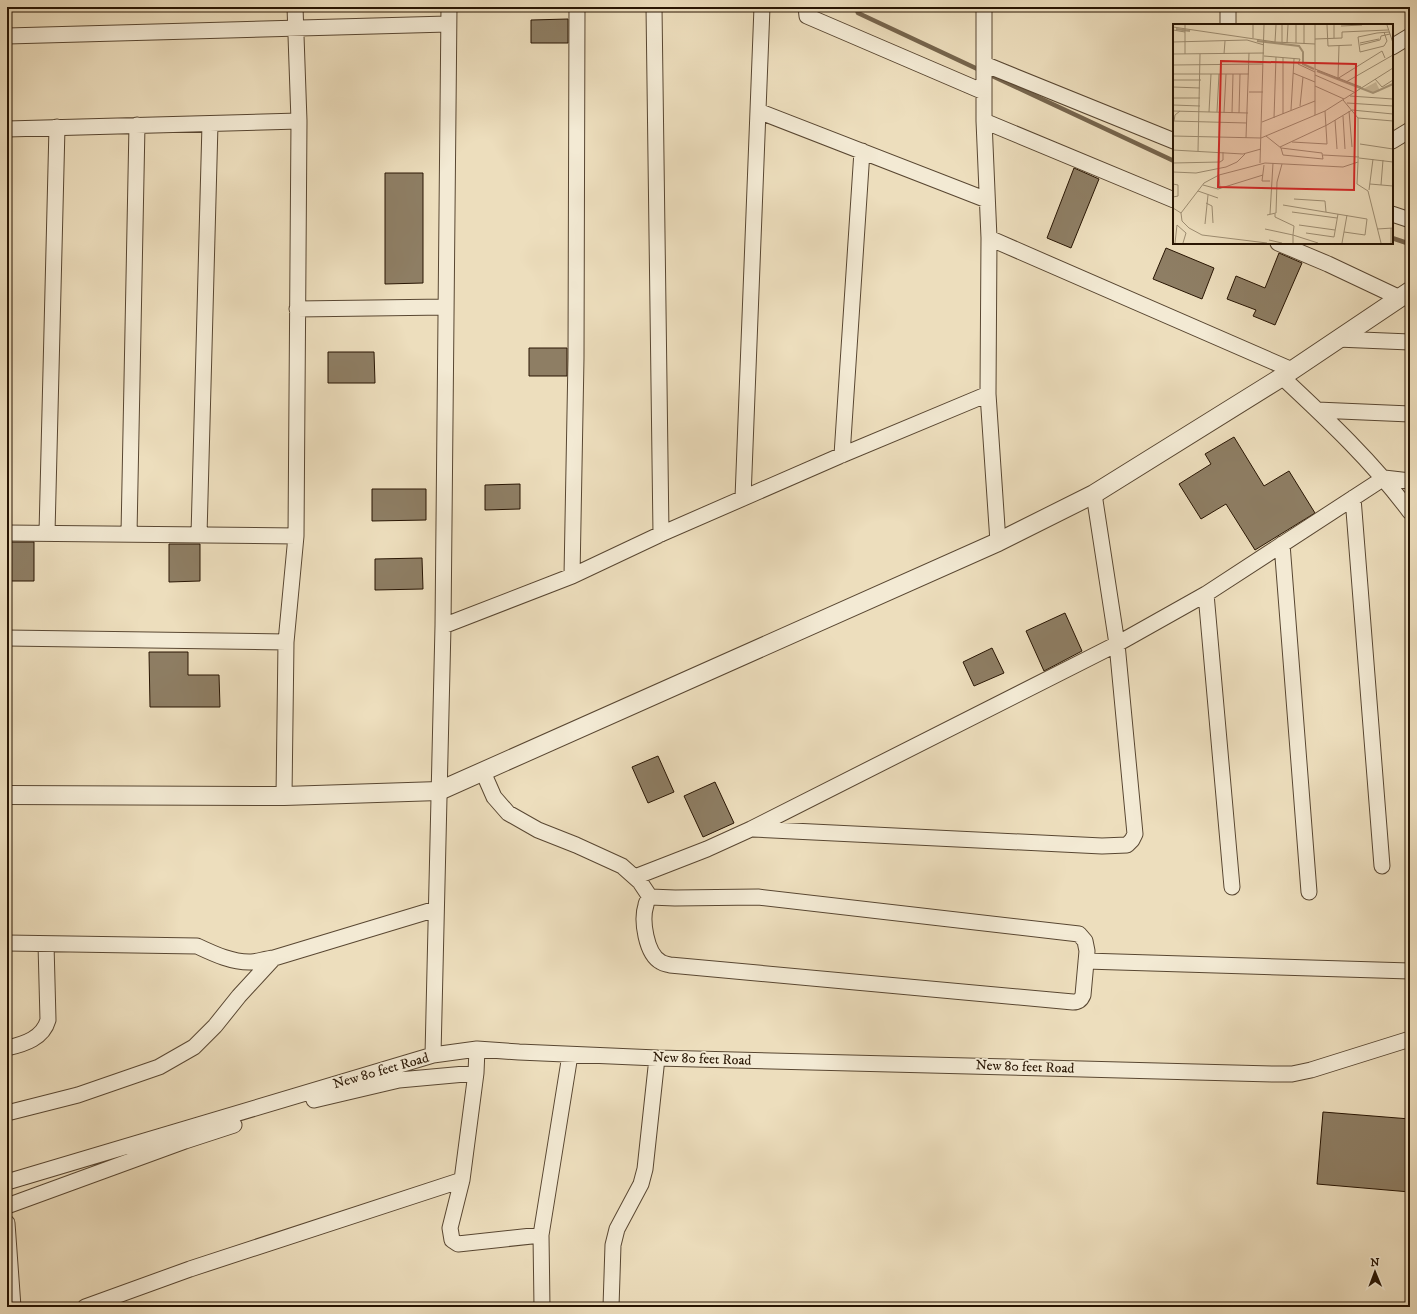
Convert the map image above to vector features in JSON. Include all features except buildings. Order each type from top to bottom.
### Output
[{"type":"street","points":[[284,796],[286,642],[296,536],[299,121],[295,7]]},
{"type":"street","points":[[433,1055],[443,626],[449,7]]},
{"type":"street","points":[[572,576],[576,358],[577,7]]},
{"type":"street","points":[[654,7],[661,534]]},
{"type":"street","points":[[744,498],[762,7]]},
{"type":"street","points":[[806,7],[807,16],[984,92]]},
{"type":"street","points":[[984,7],[984,121],[989,238],[988,394],[998,542]]},
{"type":"street","points":[[1228,7],[1228,24]]},
{"type":"street","points":[[7,36],[448,24]]},
{"type":"street","points":[[1393,46],[1410,36]]},
{"type":"street","points":[[984,64],[1173,140]]},
{"type":"street","points":[[758,111],[987,200]]},
{"type":"street","points":[[7,129],[299,121]]},
{"type":"street","points":[[984,121],[1173,200]]},
{"type":"street","points":[[200,535],[210,124]]},
{"type":"street","points":[[129,534],[137,126]]},
{"type":"street","points":[[47,533],[57,127]]},
{"type":"street","points":[[1393,140],[1410,130]]},
{"type":"street","points":[[842,455],[862,151]]},
{"type":"street","points":[[1393,214],[1410,220]]},
{"type":"street","points":[[989,238],[1287,374],[1317,410],[1384,478],[1410,512]]},
{"type":"street","points":[[1280,244],[1405,294]]},
{"type":"street","points":[[7,795],[284,796],[439,791],[998,542],[1094,494],[1287,374],[1405,294]]},
{"type":"street","points":[[297,309],[446,307]]},
{"type":"street","points":[[1337,339],[1410,342]]},
{"type":"street","points":[[443,626],[572,576],[661,534],[842,455],[988,394]]},
{"type":"street","points":[[1317,410],[1410,414]]},
{"type":"street","points":[[635,877],[707,849],[751,829],[1118,644],[1206,594],[1384,478],[1410,480]]},
{"type":"street","points":[[751,829],[1102,846],[1128,845],[1135,834],[1118,644],[1094,494]]},
{"type":"street","points":[[1353,498],[1382,866]]},
{"type":"street","points":[[7,533],[296,536]]},
{"type":"street","points":[[1282,544],[1309,892]]},
{"type":"street","points":[[1206,594],[1232,887]]},
{"type":"street","points":[[7,638],[286,642]]},
{"type":"street","points":[[483,772],[494,797],[508,813],[538,830],[622,866],[640,882],[650,897]]},
{"type":"street","points":[[650,897],[758,897],[1079,934],[1085,941],[1087,951],[1083,995],[1077,1002],[1073,1002],[670,965],[662,963],[657,959],[651,950],[646,935],[644,919],[646,904],[650,897]]},
{"type":"street","points":[[7,943],[197,946],[215,954],[235,960],[251,962],[274,958],[436,909]]},
{"type":"street","points":[[7,1048],[28,1042],[40,1035],[46,1028],[48,1020],[46,944]]},
{"type":"street","points":[[7,1113],[78,1095],[159,1067],[194,1047],[215,1026],[239,996],[274,958]]},
{"type":"street","points":[[1086,961],[1410,971]]},
{"type":"street","name":"New 80 feet Road","points":[[7,1182],[433,1055],[477,1049],[570,1055],[657,1058],[1292,1074],[1311,1070],[1410,1039]]},
{"type":"street","points":[[477,1049],[476,1072],[462,1180],[450,1228],[452,1240],[458,1244],[541,1235]]},
{"type":"street","points":[[542,1307],[541,1235],[570,1055]]},
{"type":"street","points":[[611,1307],[613,1244],[617,1230],[641,1184],[645,1169],[657,1058]]},
{"type":"street","points":[[7,1206],[185,1140],[306,1102],[400,1080],[476,1072]]},
{"type":"street","points":[[85,1307],[190,1269],[462,1180]]},
{"type":"street","points":[[7,1223],[13,1307]]},
{"type":"waterway","points":[[856,7],[858,13],[1173,161]]},
{"type":"waterway","points":[[1393,238],[1410,244]]}]
